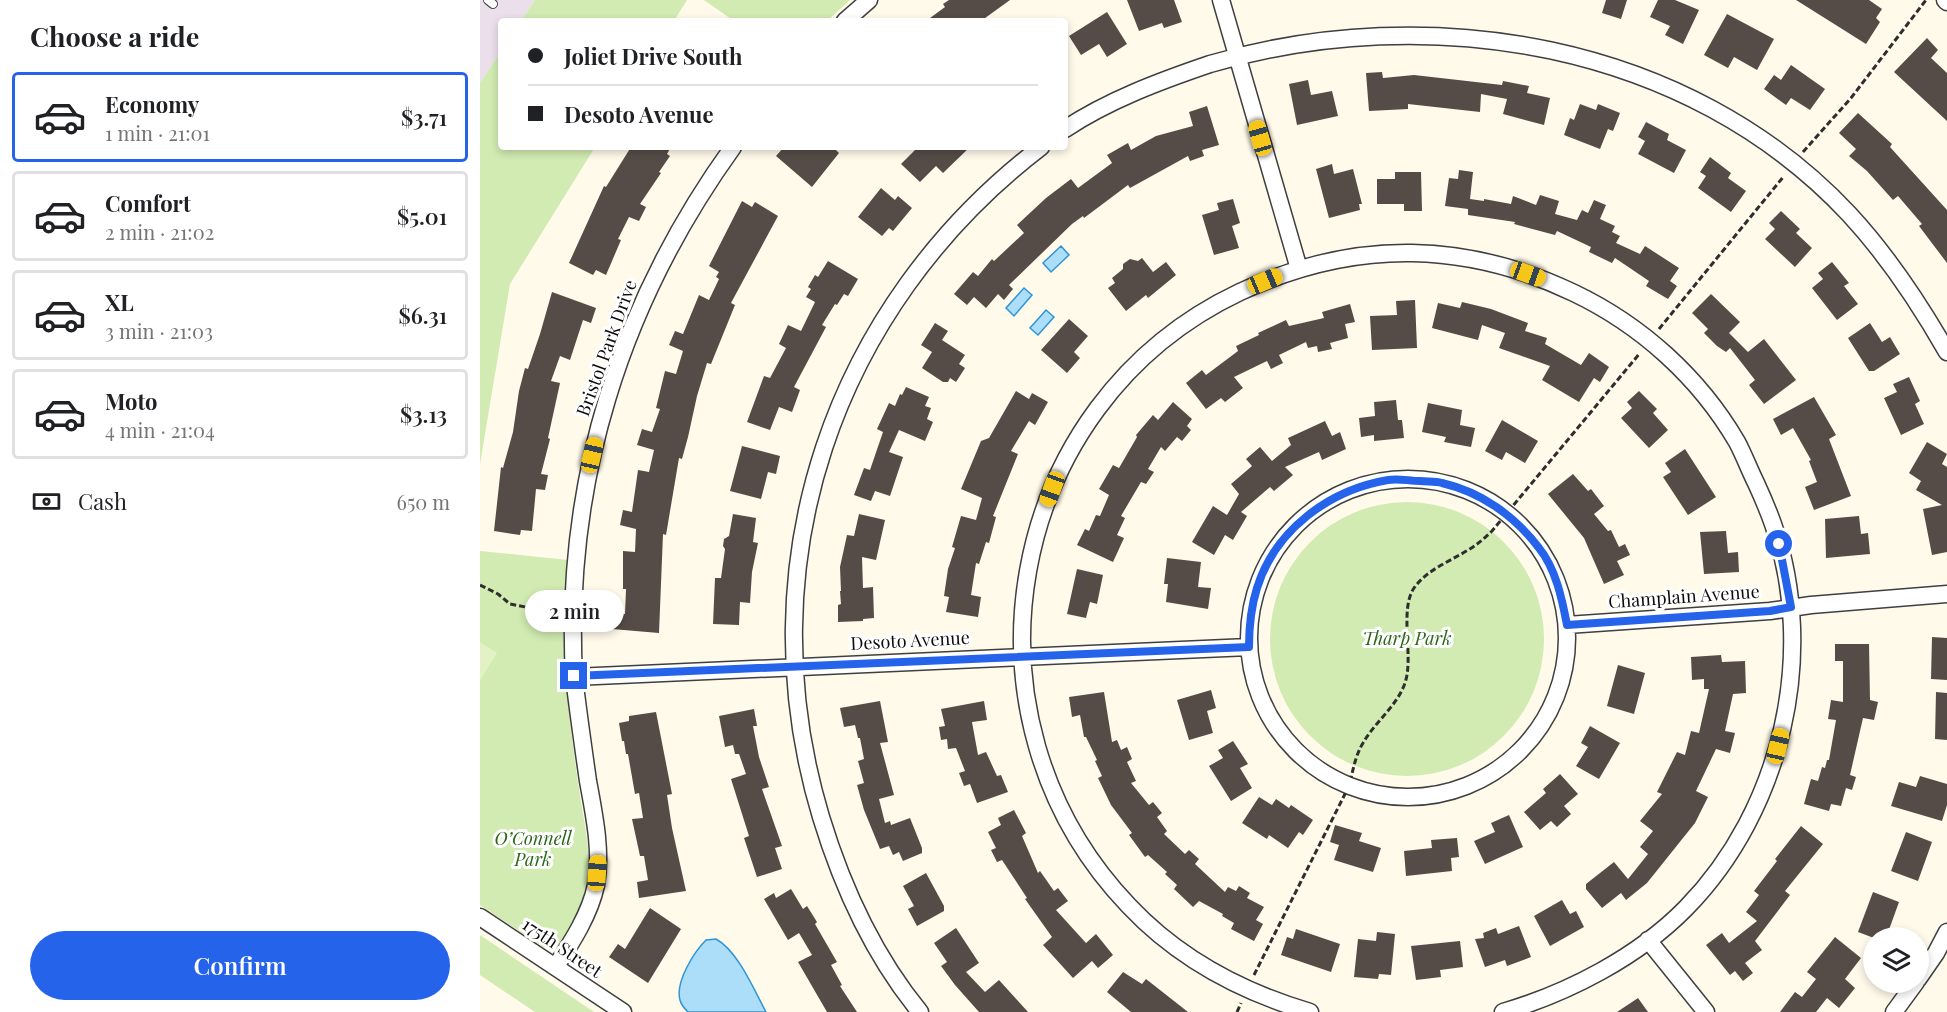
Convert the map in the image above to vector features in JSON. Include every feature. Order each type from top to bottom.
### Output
[{"type":"street","points":[[848,18],[868,0]]},
{"type":"street","points":[[1221,0],[1299,269]]},
{"type":"street","points":[[1068,127],[1092,111],[1183,73],[1236,54],[1326,35],[1383,30],[1439,30],[1514,39],[1607,60],[1650,77],[1723,115],[1794,164],[1848,213],[1875,244],[1896,270],[1947,352]]},
{"type":"street","name":"Bristol Park Drive","points":[[556,966],[588,909],[596,886],[598,859],[574,676],[575,568],[582,497],[608,396],[633,324],[665,255],[692,207],[731,150]]},
{"type":"street","points":[[920,1012],[891,970],[860,917],[832,852],[811,782],[800,728],[794,666],[795,592],[807,509],[818,468],[831,429],[858,364],[890,308],[941,240],[991,188],[1037,150]]},
{"type":"street","points":[[1310,1012],[1247,989],[1196,962],[1162,937],[1128,906],[1086,851],[1054,794],[1041,762],[1025,697],[1023,594],[1037,528],[1062,465],[1094,413],[1150,350],[1191,318],[1250,288],[1299,269],[1356,256],[1416,253],[1486,262],[1528,274],[1602,306],[1651,341],[1694,383],[1738,443],[1775,528],[1791,607],[1792,660],[1786,712],[1774,763],[1758,802],[1737,841],[1713,876],[1688,906],[1664,928],[1600,971],[1545,999],[1503,1012]]},
{"type":"street","points":[[1389,480],[1441,482],[1474,493],[1507,513],[1540,549],[1560,591],[1567,625],[1562,680],[1540,728],[1514,758],[1476,783],[1437,795],[1406,798],[1374,794],[1349,786],[1326,774],[1285,739],[1263,705],[1253,676],[1249,647],[1250,616],[1257,586],[1276,548],[1305,516],[1342,493],[1389,480]]},
{"type":"street","name":"Champlain Avenue","points":[[1567,625],[1770,611],[1791,607],[1947,594]]},
{"type":"street","name":"Desoto Avenue","points":[[574,676],[1249,647]]},
{"type":"street","name":"175th Street","points":[[480,916],[623,1012]]},
{"type":"street","points":[[1929,964],[1947,932]]},
{"type":"street","points":[[1647,940],[1706,1012]]},
{"type":"street","points":[[1894,1012],[1908,993]]},
{"type":"path","points":[[1237,1012],[1349,786],[1355,759],[1363,742],[1400,694],[1405,682],[1407,615],[1413,589],[1440,564],[1479,543],[1507,513],[1851,98],[1926,0]]},
{"type":"path","points":[[480,585],[498,594],[510,604],[531,608],[552,625]]},
{"type":"path","points":[[531,608],[553,593]]},
{"type":"shaded area","points":[[480,0],[535,0],[523,18],[498,18],[498,56],[480,83]]},
{"type":"green space","points":[[535,0],[687,0],[676,18],[523,18]]},
{"type":"green space","points":[[704,0],[850,0],[830,18],[730,18]]},
{"type":"green space","points":[[498,56],[498,150],[593,150],[510,284],[480,464],[480,83]]},
{"type":"green space","name":"Tharp Park","points":[[1394,502],[1420,502],[1447,508],[1472,518],[1504,542],[1521,563],[1534,587],[1542,612],[1544,639],[1542,666],[1534,691],[1521,715],[1504,736],[1483,753],[1459,766],[1434,774],[1394,776],[1367,770],[1342,760],[1320,745],[1301,726],[1286,704],[1276,679],[1270,652],[1270,626],[1276,599],[1286,574],[1301,552],[1320,533],[1342,518],[1367,508]]},
{"type":"green space","name":"O’Connell Park","points":[[480,551],[568,560],[564,660],[587,844],[588,873],[577,915],[566,937],[552,948],[543,947],[480,905]]},
{"type":"green space","points":[[480,642],[497,653],[480,680]]},
{"type":"green space","points":[[480,935],[594,1012],[535,1012],[480,975]]},
{"type":"water","points":[[1061,246],[1069,255],[1051,272],[1043,263]]},
{"type":"water","points":[[1024,288],[1032,295],[1014,316],[1006,308]]},
{"type":"water","points":[[1046,310],[1054,317],[1038,335],[1030,328]]},
{"type":"water","points":[[716,939],[731,952],[738,962],[766,1012],[688,1012],[682,1005],[680,985],[687,968],[706,940]]},
{"type":"building","points":[[949,0],[1010,0],[985,18],[930,18],[945,7],[943,4]]},
{"type":"building","points":[[1127,0],[1174,0],[1182,22],[1164,28],[1162,23],[1139,31]]},
{"type":"building","points":[[1606,0],[1627,0],[1621,19],[1602,13]]},
{"type":"building","points":[[1658,0],[1675,0],[1699,10],[1683,44],[1665,35],[1670,26],[1650,17]]},
{"type":"building","points":[[1796,0],[1869,0],[1882,9],[1876,18],[1880,22],[1866,44]]},
{"type":"building","points":[[1107,12],[1127,44],[1107,57],[1099,44],[1081,55],[1069,36]]},
{"type":"building","points":[[1727,14],[1774,39],[1757,70],[1734,57],[1728,68],[1704,55]]},
{"type":"building","points":[[1927,38],[1938,50],[1931,58],[1947,73],[1947,121],[1894,72]]},
{"type":"building","points":[[1791,65],[1825,89],[1810,110],[1791,98],[1786,105],[1764,89],[1774,75],[1781,80]]},
{"type":"building","points":[[1382,72],[1383,78],[1414,75],[1502,85],[1503,81],[1529,86],[1527,93],[1550,98],[1544,125],[1503,114],[1507,99],[1481,94],[1480,112],[1408,104],[1408,109],[1369,111],[1366,73]]},
{"type":"building","points":[[1308,80],[1311,95],[1332,91],[1338,116],[1297,125],[1289,84]]},
{"type":"building","points":[[1580,104],[1596,110],[1598,104],[1620,113],[1613,131],[1608,129],[1600,149],[1564,135],[1570,118],[1574,120]]},
{"type":"building","points":[[1207,106],[1219,145],[1202,150],[1204,156],[1190,161],[1188,156],[1130,188],[1128,185],[1084,218],[1083,216],[1009,285],[1013,289],[1004,300],[998,294],[986,308],[974,297],[967,305],[954,294],[973,272],[978,276],[992,259],[994,261],[1024,233],[1017,225],[1071,179],[1078,188],[1112,163],[1107,155],[1128,143],[1131,150],[1156,136],[1193,126],[1189,112]]},
{"type":"building","points":[[1858,113],[1892,144],[1890,147],[1947,210],[1947,263],[1919,226],[1922,224],[1898,196],[1893,200],[1867,171],[1849,156],[1856,149],[1839,133]]},
{"type":"building","points":[[1646,122],[1669,134],[1667,140],[1686,150],[1674,173],[1638,154],[1645,141],[1638,137]]},
{"type":"building","points":[[629,150],[669,150],[667,154],[670,156],[659,172],[661,173],[640,204],[646,207],[639,221],[629,217],[618,239],[621,240],[606,275],[596,270],[593,275],[569,263],[604,186],[606,187]]},
{"type":"building","points":[[781,150],[836,150],[839,153],[812,187],[776,156]]},
{"type":"building","points":[[915,150],[967,150],[943,173],[936,166],[920,182],[901,164]]},
{"type":"building","points":[[1710,157],[1731,173],[1728,178],[1746,191],[1731,212],[1698,188],[1706,176],[1700,172]]},
{"type":"building","points":[[1332,164],[1334,174],[1353,169],[1362,204],[1359,204],[1360,210],[1329,218],[1316,169]]},
{"type":"building","points":[[1459,170],[1473,172],[1470,199],[1511,204],[1513,196],[1536,205],[1540,195],[1559,201],[1555,214],[1577,220],[1582,210],[1588,213],[1594,200],[1606,205],[1600,219],[1615,226],[1612,232],[1620,236],[1616,243],[1640,254],[1645,246],[1679,268],[1670,281],[1677,286],[1668,299],[1646,286],[1649,281],[1615,258],[1612,263],[1589,252],[1591,247],[1557,231],[1555,235],[1514,224],[1515,222],[1468,215],[1468,209],[1445,206],[1449,178],[1458,179]]},
{"type":"building","points":[[1395,172],[1421,172],[1422,211],[1404,211],[1404,204],[1377,204],[1377,179],[1395,179]]},
{"type":"building","points":[[881,188],[895,200],[898,196],[912,208],[893,231],[889,228],[882,236],[858,217]]},
{"type":"building","points":[[1233,199],[1240,223],[1232,226],[1239,248],[1214,255],[1202,215],[1219,210],[1217,203]]},
{"type":"building","points":[[742,201],[752,207],[755,202],[778,216],[731,303],[735,305],[711,364],[707,363],[682,459],[679,458],[666,535],[663,534],[659,633],[612,629],[613,613],[625,614],[623,551],[635,552],[636,529],[620,525],[623,510],[632,512],[638,470],[649,472],[654,450],[637,445],[642,429],[652,432],[660,409],[656,408],[665,371],[676,374],[683,351],[669,345],[675,331],[683,334],[699,295],[709,300],[719,279],[716,277],[719,272],[709,266]]},
{"type":"building","points":[[1781,211],[1800,229],[1796,233],[1812,248],[1795,267],[1765,239],[1775,229],[1769,223]]},
{"type":"building","points":[[1142,258],[1153,272],[1166,262],[1176,275],[1148,298],[1146,295],[1126,311],[1108,288],[1115,283],[1112,278],[1123,269],[1123,264],[1130,259],[1138,261]]},
{"type":"building","points":[[828,261],[858,279],[848,296],[844,294],[837,305],[835,304],[822,325],[826,327],[794,387],[800,390],[792,412],[779,407],[770,430],[747,422],[764,376],[770,378],[786,348],[779,344],[788,325],[801,331],[815,302],[806,297],[811,289],[808,287],[815,275],[818,277]]},
{"type":"building","points":[[1832,262],[1849,283],[1844,286],[1858,304],[1837,320],[1812,288],[1823,279],[1818,273]]},
{"type":"building","points":[[552,292],[596,308],[591,323],[583,320],[570,360],[560,356],[551,381],[560,383],[541,474],[548,475],[545,490],[536,489],[532,531],[521,530],[520,535],[494,531],[501,467],[503,468],[513,432],[519,391],[525,368],[528,369],[540,334]]},
{"type":"building","points":[[1711,294],[1740,322],[1729,333],[1748,352],[1764,339],[1796,380],[1764,404],[1749,385],[1755,380],[1730,348],[1726,352],[1717,346],[1704,333],[1708,329],[1692,313]]},
{"type":"building","points":[[1415,300],[1417,348],[1372,350],[1370,316],[1397,315],[1396,301]]},
{"type":"building","points":[[1462,302],[1491,309],[1528,323],[1525,331],[1547,338],[1545,344],[1581,365],[1589,353],[1609,367],[1600,382],[1594,378],[1579,402],[1542,380],[1550,366],[1499,348],[1505,333],[1482,325],[1478,340],[1432,328],[1438,303],[1460,308]]},
{"type":"building","points":[[1350,304],[1355,322],[1345,324],[1348,338],[1330,343],[1332,349],[1318,352],[1317,346],[1308,348],[1306,342],[1279,355],[1283,363],[1271,369],[1267,361],[1234,377],[1243,388],[1225,402],[1221,398],[1206,409],[1186,383],[1202,370],[1206,375],[1238,351],[1236,346],[1259,335],[1258,333],[1286,320],[1289,326],[1324,318],[1322,312]]},
{"type":"building","points":[[1069,319],[1088,336],[1074,352],[1080,358],[1067,373],[1041,350]]},
{"type":"building","points":[[935,323],[948,331],[942,340],[965,355],[959,364],[965,368],[956,382],[950,378],[948,382],[943,382],[922,368],[932,352],[921,345]]},
{"type":"building","points":[[1870,323],[1882,342],[1890,337],[1900,354],[1874,371],[1869,371],[1848,338]]},
{"type":"building","points":[[1909,377],[1920,401],[1915,404],[1924,424],[1901,435],[1884,398],[1897,392],[1893,384]]},
{"type":"building","points":[[906,387],[929,397],[925,406],[931,408],[927,419],[933,422],[925,441],[899,430],[889,452],[903,457],[890,496],[875,491],[871,501],[854,495],[864,468],[870,470],[883,432],[877,429],[889,403],[895,406]]},
{"type":"building","points":[[1016,391],[1029,399],[1032,393],[1048,402],[1035,425],[1029,421],[1011,451],[1018,454],[993,516],[996,517],[989,543],[986,542],[979,564],[976,563],[971,595],[981,597],[978,617],[946,612],[949,597],[944,596],[948,569],[961,516],[976,520],[982,498],[961,489],[981,441],[989,438]]},
{"type":"building","points":[[1639,391],[1657,409],[1653,413],[1668,430],[1649,448],[1621,418],[1632,408],[1627,402]]},
{"type":"building","points":[[1814,397],[1836,435],[1829,439],[1851,496],[1814,510],[1805,487],[1817,482],[1809,461],[1811,460],[1793,428],[1781,435],[1773,419]]},
{"type":"building","points":[[1396,400],[1398,420],[1402,420],[1404,438],[1374,441],[1374,435],[1361,437],[1359,418],[1375,416],[1374,402]]},
{"type":"building","points":[[1173,402],[1192,419],[1187,426],[1191,430],[1182,441],[1177,437],[1165,451],[1161,447],[1148,469],[1154,472],[1146,484],[1141,482],[1121,516],[1125,518],[1117,535],[1124,538],[1113,562],[1077,545],[1085,529],[1089,531],[1096,515],[1100,516],[1109,495],[1099,489],[1113,465],[1119,468],[1137,437],[1136,435],[1153,415],[1158,420]]},
{"type":"building","points":[[1428,403],[1462,410],[1460,425],[1475,428],[1471,447],[1444,442],[1446,437],[1422,432]]},
{"type":"building","points":[[1502,420],[1538,441],[1525,463],[1506,452],[1502,460],[1485,451]]},
{"type":"building","points":[[1325,421],[1332,436],[1340,432],[1346,449],[1322,460],[1319,452],[1285,467],[1293,475],[1274,491],[1270,487],[1241,512],[1247,516],[1233,540],[1225,535],[1214,555],[1192,542],[1213,506],[1227,515],[1239,494],[1231,484],[1252,466],[1246,459],[1260,447],[1272,461],[1291,445],[1288,438]]},
{"type":"building","points":[[1927,442],[1947,454],[1942,464],[1947,467],[1947,552],[1932,555],[1923,509],[1942,505],[1916,490],[1921,481],[1909,473]]},
{"type":"building","points":[[742,446],[780,456],[776,474],[768,472],[761,499],[730,491]]},
{"type":"building","points":[[1685,449],[1716,497],[1688,515],[1663,477],[1671,472],[1665,463]]},
{"type":"building","points":[[1573,474],[1588,491],[1591,489],[1604,506],[1594,514],[1608,531],[1611,530],[1619,547],[1625,544],[1630,555],[1617,561],[1624,575],[1604,584],[1584,538],[1548,494]]},
{"type":"building","points":[[733,514],[756,518],[753,542],[758,543],[752,572],[750,603],[740,602],[739,625],[713,624],[715,578],[721,578],[724,539],[729,536]]},
{"type":"building","points":[[859,514],[885,520],[876,560],[862,557],[863,588],[873,587],[874,618],[838,622],[838,605],[841,604],[840,567],[847,535],[854,536]]},
{"type":"building","points":[[1859,516],[1861,534],[1868,533],[1870,554],[1826,558],[1825,519]]},
{"type":"building","points":[[1726,531],[1728,553],[1738,552],[1739,572],[1704,574],[1700,532]]},
{"type":"building","points":[[1167,558],[1201,562],[1198,587],[1211,588],[1208,609],[1166,602],[1168,584],[1164,584]]},
{"type":"building","points":[[1077,569],[1103,575],[1097,604],[1090,602],[1086,618],[1067,614]]},
{"type":"building","points":[[1932,637],[1947,638],[1947,680],[1931,679]]},
{"type":"building","points":[[1835,644],[1869,644],[1870,700],[1878,702],[1874,720],[1863,718],[1850,775],[1856,777],[1852,790],[1846,788],[1841,806],[1831,804],[1829,811],[1804,804],[1811,779],[1818,781],[1822,767],[1825,768],[1829,760],[1836,720],[1828,719],[1831,700],[1843,702],[1843,661],[1835,661]]},
{"type":"building","points":[[1721,655],[1722,662],[1745,661],[1746,693],[1733,694],[1725,731],[1735,733],[1730,753],[1716,749],[1696,791],[1708,797],[1695,823],[1647,883],[1626,900],[1621,893],[1602,908],[1586,889],[1586,884],[1614,862],[1628,879],[1648,854],[1640,847],[1653,831],[1640,821],[1662,794],[1657,792],[1677,752],[1685,755],[1691,731],[1699,733],[1709,689],[1704,689],[1704,679],[1692,680],[1691,657]]},
{"type":"building","points":[[1618,665],[1645,673],[1634,714],[1607,706]]},
{"type":"building","points":[[1211,690],[1216,708],[1207,711],[1213,733],[1189,740],[1177,700]]},
{"type":"building","points":[[1104,692],[1112,742],[1117,740],[1121,750],[1127,747],[1132,759],[1127,762],[1136,781],[1131,783],[1149,805],[1153,802],[1162,813],[1157,817],[1167,831],[1164,834],[1185,854],[1189,850],[1199,859],[1195,864],[1225,892],[1228,887],[1236,891],[1239,886],[1250,893],[1247,898],[1264,907],[1256,920],[1263,924],[1254,941],[1231,929],[1234,923],[1222,916],[1223,914],[1199,901],[1193,907],[1174,889],[1177,885],[1165,874],[1167,872],[1148,855],[1145,857],[1129,835],[1132,833],[1111,805],[1098,778],[1102,776],[1095,761],[1097,760],[1084,737],[1080,715],[1072,717],[1069,697]]},
{"type":"building","points":[[1936,692],[1947,693],[1947,740],[1935,739]]},
{"type":"building","points":[[880,701],[888,742],[880,743],[894,795],[879,799],[885,823],[890,821],[891,825],[910,818],[922,848],[922,853],[903,861],[899,852],[893,855],[889,846],[880,849],[864,810],[857,785],[864,783],[858,761],[864,759],[860,738],[858,738],[855,725],[844,727],[840,708]]},
{"type":"building","points":[[984,701],[987,720],[972,722],[978,755],[986,752],[997,776],[1001,775],[1008,792],[977,803],[970,784],[964,786],[959,773],[965,771],[956,748],[948,749],[947,739],[941,740],[939,727],[945,726],[941,709]]},
{"type":"building","points":[[754,709],[757,726],[753,726],[759,757],[769,787],[762,789],[782,846],[775,848],[782,869],[757,877],[744,838],[749,836],[731,779],[746,774],[739,754],[735,754],[733,745],[725,747],[719,716]]},
{"type":"building","points":[[656,712],[672,794],[667,795],[672,828],[686,891],[639,898],[637,882],[648,880],[644,856],[640,856],[632,819],[643,818],[639,793],[635,794],[628,754],[626,754],[624,741],[622,741],[619,723],[629,721],[629,716]]},
{"type":"building","points":[[1590,726],[1620,743],[1599,779],[1576,766],[1588,747],[1581,743]]},
{"type":"building","points":[[1233,741],[1248,764],[1240,768],[1252,788],[1231,801],[1209,766],[1223,758],[1218,750]]},
{"type":"building","points":[[1560,774],[1578,794],[1564,806],[1571,814],[1557,827],[1551,821],[1540,830],[1524,812],[1546,793],[1543,789]]},
{"type":"building","points":[[1920,776],[1947,784],[1947,805],[1942,821],[1891,806],[1899,782],[1916,787]]},
{"type":"building","points":[[1259,797],[1272,805],[1276,799],[1289,808],[1291,805],[1313,820],[1303,835],[1299,832],[1288,848],[1269,835],[1267,839],[1242,823]]},
{"type":"building","points":[[1014,810],[1026,833],[1022,836],[1038,873],[1040,871],[1054,891],[1058,888],[1068,901],[1056,910],[1086,943],[1096,934],[1113,955],[1098,968],[1092,961],[1073,978],[1043,945],[1052,937],[1025,899],[1027,898],[1002,860],[997,862],[991,850],[996,848],[988,832],[1001,825],[998,818]]},
{"type":"building","points":[[1509,815],[1523,847],[1485,864],[1474,841],[1495,832],[1491,823]]},
{"type":"building","points":[[1335,825],[1362,833],[1359,841],[1381,848],[1373,872],[1334,860],[1339,845],[1330,842]]},
{"type":"building","points":[[1801,826],[1823,844],[1785,891],[1790,895],[1755,941],[1762,950],[1745,963],[1753,973],[1743,981],[1735,971],[1730,975],[1706,945],[1722,933],[1729,943],[1757,921],[1746,912],[1759,895],[1754,891]]},
{"type":"building","points":[[1906,832],[1932,842],[1918,881],[1891,871]]},
{"type":"building","points":[[1457,838],[1459,857],[1451,858],[1452,871],[1406,876],[1404,851],[1432,848],[1431,840]]},
{"type":"building","points":[[926,873],[944,906],[944,911],[917,926],[908,909],[914,906],[903,886]]},
{"type":"building","points":[[791,889],[803,909],[807,906],[817,922],[815,924],[837,962],[831,965],[842,985],[840,986],[857,1012],[827,1012],[798,962],[812,955],[799,933],[788,940],[764,899],[774,893],[776,898]]},
{"type":"building","points":[[1873,892],[1899,902],[1890,927],[1863,927],[1863,934],[1858,932]]},
{"type":"building","points":[[1562,900],[1570,914],[1576,911],[1584,927],[1550,946],[1534,916]]},
{"type":"building","points":[[650,908],[681,929],[648,983],[609,957],[618,944],[625,949]]},
{"type":"building","points":[[1519,926],[1531,957],[1507,966],[1505,960],[1485,967],[1475,939],[1484,938],[1483,933],[1496,928],[1498,934]]},
{"type":"building","points":[[956,928],[979,963],[966,972],[985,992],[999,980],[1028,1012],[979,1012],[955,985],[941,966],[947,962],[934,943]]},
{"type":"building","points":[[1296,929],[1340,944],[1331,972],[1281,955],[1287,937],[1293,939]]},
{"type":"building","points":[[1377,932],[1395,934],[1391,975],[1379,974],[1378,979],[1354,977],[1358,939],[1376,941]]},
{"type":"building","points":[[1835,937],[1861,958],[1845,979],[1855,988],[1839,1008],[1827,998],[1816,1012],[1780,1012],[1795,992],[1802,997],[1816,979],[1807,972]]},
{"type":"building","points":[[1460,941],[1463,967],[1440,970],[1441,977],[1416,980],[1411,946]]},
{"type":"building","points":[[1123,972],[1142,984],[1146,979],[1188,1012],[1131,1012],[1107,992]]},
{"type":"building","points":[[1638,998],[1648,1012],[1617,1012]]},
{"type":"route","points":[[574,676],[1249,647],[1250,616],[1257,586],[1276,548],[1305,516],[1342,493],[1389,480],[1441,482],[1474,493],[1507,513],[1540,549],[1560,591],[1567,625],[1770,611],[1791,607],[1779,544]]}]
